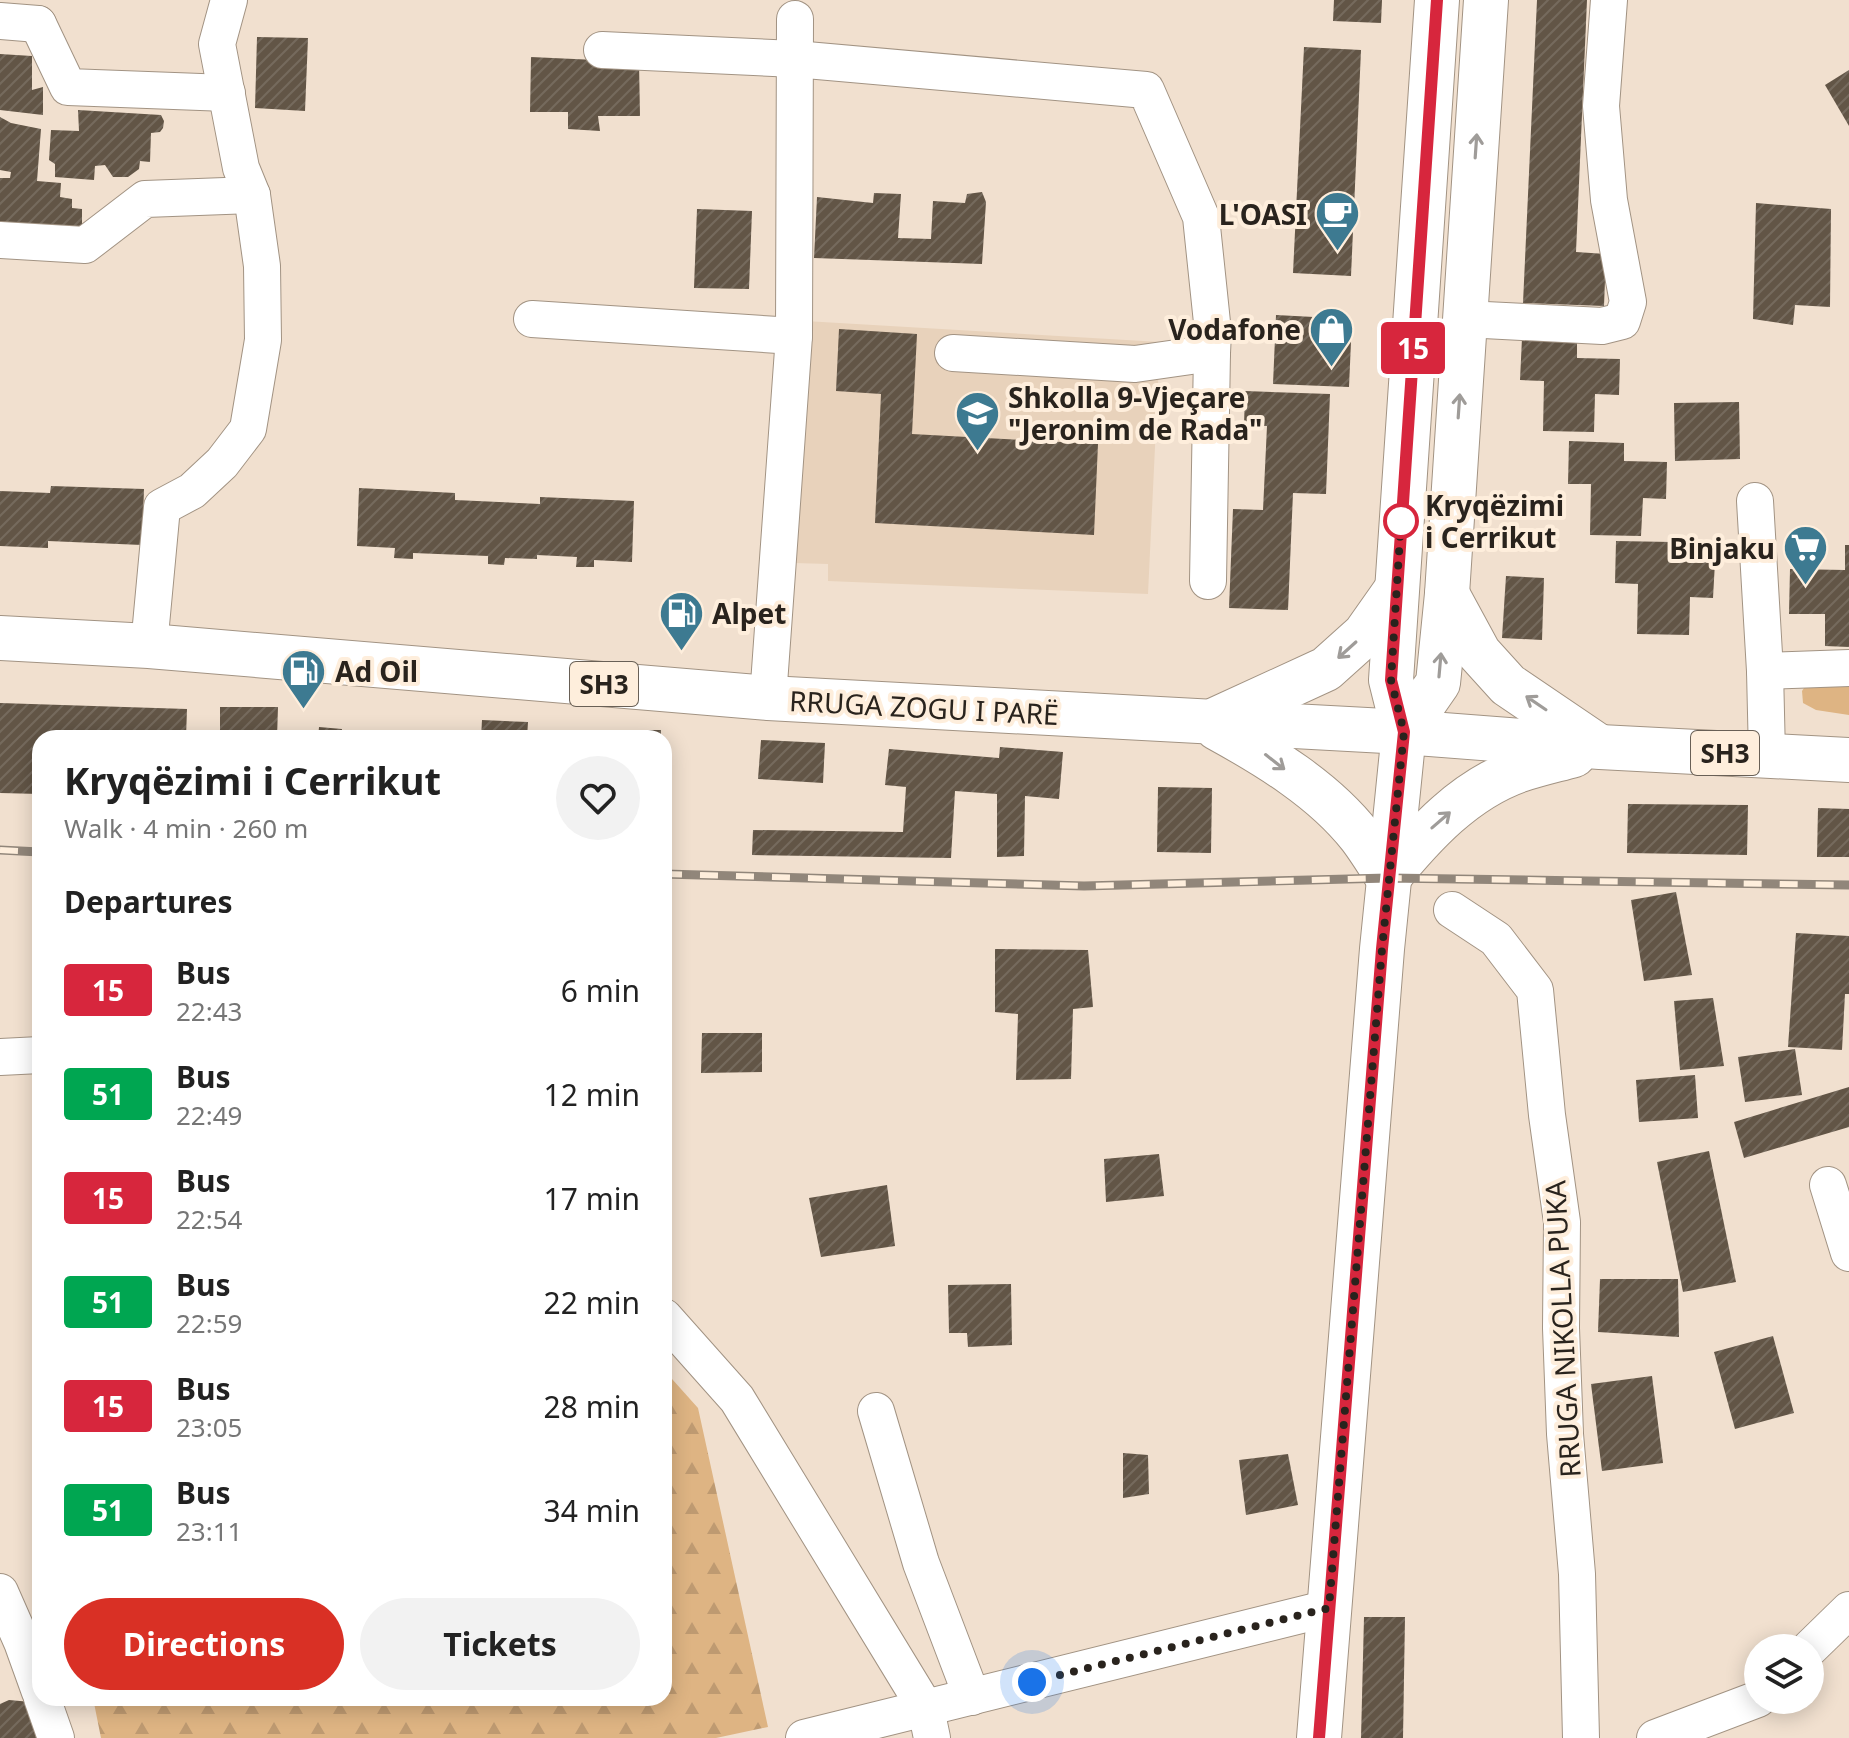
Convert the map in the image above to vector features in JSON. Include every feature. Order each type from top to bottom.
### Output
[{"type":"main road","points":[[1319,1738],[1388,878],[1404,732],[1391,680],[1437,0]]},
{"type":"main road","points":[[1404,732],[1438,683],[1447,594],[1486,0]]},
{"type":"main road","points":[[1208,723],[1326,669],[1365,634],[1396,590]]},
{"type":"main road","points":[[1447,594],[1479,653],[1508,685],[1600,747]]},
{"type":"main road","name":"RRUGA ZOGU I PARË","points":[[0,638],[149,646],[768,698],[1404,732],[1600,747],[1849,760]]},
{"type":"main road","points":[[1208,723],[1263,753],[1323,800],[1359,834],[1388,878]]},
{"type":"main road","points":[[1388,878],[1422,837],[1465,800],[1518,771],[1600,747]]},
{"type":"street","points":[[149,646],[162,507],[192,491],[222,463],[248,429],[263,340],[262,266],[252,195],[241,168],[217,44],[229,0]]},
{"type":"street","points":[[1465,319],[1602,326],[1622,321],[1628,302],[1609,200],[1601,106],[1609,0]]},
{"type":"street","points":[[0,21],[48,12],[68,87],[227,93]]},
{"type":"street","points":[[768,698],[794,336],[795,19]]},
{"type":"street","points":[[602,50],[795,59],[1146,90],[1201,217],[1213,332],[1208,581]]},
{"type":"street","points":[[0,240],[85,245],[145,199],[252,195]]},
{"type":"street","points":[[532,319],[794,336]]},
{"type":"street","points":[[953,353],[1135,364],[1212,353]]},
{"type":"street","points":[[1755,501],[1767,755]]},
{"type":"street","points":[[1765,671],[1849,668]]},
{"type":"street","name":"RRUGA NIKOLLA PUKA","points":[[1452,910],[1496,939],[1535,990],[1547,1115],[1562,1222],[1561,1343],[1577,1574],[1581,1738]]},
{"type":"street","points":[[0,1057],[32,1055]]},
{"type":"street","points":[[1828,1185],[1849,1253]]},
{"type":"street","points":[[672,1326],[737,1399],[929,1723]]},
{"type":"street","points":[[876,1411],[921,1563],[972,1697]]},
{"type":"street","points":[[0,1592],[32,1670]]},
{"type":"street","points":[[804,1738],[929,1723],[972,1697],[1329,1608]]},
{"type":"street","points":[[1824,1634],[1849,1610]]},
{"type":"street","points":[[1655,1738],[1744,1704]]},
{"type":"street","points":[[45,1706],[56,1738]]},
{"type":"shaded area","name":"Shkolla 9-Vjeçare \"Jeronim de Rada\"","points":[[805,321],[1160,342],[1148,594],[828,581],[828,564],[794,563]]},
{"type":"green space","points":[[1849,679],[1849,715],[1816,710],[1803,703],[1802,691],[1806,685]]},
{"type":"green space","points":[[672,1379],[698,1408],[768,1727],[716,1738],[101,1738],[95,1706],[672,1706]]},
{"type":"building","points":[[1334,0],[1382,0],[1381,23],[1333,21]]},
{"type":"building","points":[[1537,0],[1587,0],[1576,252],[1606,254],[1604,306],[1523,303]]},
{"type":"building","points":[[257,37],[308,38],[305,111],[255,108]]},
{"type":"building","points":[[1304,47],[1361,50],[1351,276],[1293,273]]},
{"type":"building","points":[[0,54],[32,56],[32,90],[43,87],[43,115],[0,110]]},
{"type":"building","points":[[531,57],[639,62],[640,116],[598,116],[600,131],[568,129],[568,112],[530,112]]},
{"type":"building","points":[[1849,70],[1849,126],[1825,85]]},
{"type":"building","points":[[78,110],[161,115],[163,128],[160,132],[151,133],[150,162],[140,161],[139,169],[128,177],[113,177],[105,165],[95,166],[94,180],[55,177],[55,164],[49,160],[51,130],[79,131]]},
{"type":"building","points":[[0,117],[11,123],[41,129],[37,181],[61,183],[60,197],[72,199],[72,208],[82,209],[82,229],[0,231],[0,178],[10,178],[11,172],[0,170]]},
{"type":"building","points":[[982,192],[986,202],[982,264],[814,258],[817,197],[873,203],[874,193],[901,194],[898,238],[931,239],[933,201],[965,203],[967,194]]},
{"type":"building","points":[[1756,203],[1831,209],[1830,307],[1795,305],[1793,325],[1753,319]]},
{"type":"building","points":[[697,209],[752,211],[749,289],[694,288]]},
{"type":"building","points":[[1276,315],[1352,319],[1349,387],[1273,384]]},
{"type":"building","points":[[839,329],[917,334],[912,434],[1098,444],[1094,535],[875,523],[881,394],[836,391]]},
{"type":"building","points":[[1522,338],[1577,339],[1577,358],[1620,359],[1619,395],[1595,394],[1594,432],[1543,431],[1544,381],[1520,380]]},
{"type":"building","points":[[1245,391],[1330,394],[1326,494],[1293,493],[1288,610],[1229,608],[1233,509],[1263,510],[1267,426],[1244,426]]},
{"type":"building","points":[[1739,402],[1740,459],[1675,461],[1674,403]]},
{"type":"building","points":[[1569,441],[1624,443],[1624,461],[1667,462],[1666,499],[1643,498],[1641,536],[1590,535],[1591,484],[1568,484]]},
{"type":"building","points":[[51,486],[144,489],[142,545],[48,541],[48,548],[0,546],[0,491],[50,493]]},
{"type":"building","points":[[359,488],[455,493],[455,500],[540,504],[540,497],[634,501],[632,562],[594,560],[594,567],[576,567],[577,557],[537,555],[537,559],[505,558],[504,565],[488,564],[488,556],[413,553],[413,559],[394,558],[395,548],[357,546]]},
{"type":"building","points":[[1616,541],[1672,542],[1671,561],[1715,562],[1713,598],[1690,597],[1689,635],[1637,634],[1638,584],[1615,583]]},
{"type":"building","points":[[1845,545],[1849,545],[1849,647],[1825,646],[1825,614],[1789,614],[1790,569],[1845,570]]},
{"type":"building","points":[[1506,576],[1544,578],[1542,640],[1502,638]]},
{"type":"building","points":[[0,703],[187,709],[186,730],[32,730],[32,794],[0,793]]},
{"type":"building","points":[[220,707],[278,707],[277,730],[220,730]]},
{"type":"building","points":[[482,720],[528,722],[528,730],[481,730]]},
{"type":"building","points":[[319,727],[342,729],[342,730],[319,730]]},
{"type":"building","points":[[761,740],[825,743],[823,783],[758,779]]},
{"type":"building","points":[[1000,747],[1063,752],[1059,799],[1025,796],[1024,856],[997,857],[997,794],[955,791],[951,858],[752,855],[753,830],[903,832],[906,787],[885,785],[889,749],[999,758]]},
{"type":"building","points":[[1158,787],[1212,788],[1211,853],[1157,852]]},
{"type":"building","points":[[1628,804],[1748,805],[1747,855],[1627,853]]},
{"type":"building","points":[[1818,808],[1849,809],[1849,857],[1817,857]]},
{"type":"building","points":[[1676,892],[1692,975],[1644,981],[1631,900]]},
{"type":"building","points":[[1796,933],[1849,936],[1849,994],[1845,994],[1842,1050],[1788,1047]]},
{"type":"building","points":[[995,949],[1088,950],[1093,1007],[1073,1009],[1071,1079],[1016,1080],[1018,1014],[995,1012]]},
{"type":"building","points":[[1713,998],[1724,1066],[1680,1070],[1674,1001]]},
{"type":"building","points":[[702,1033],[762,1033],[762,1072],[701,1073]]},
{"type":"building","points":[[1795,1049],[1802,1095],[1745,1102],[1738,1057]]},
{"type":"building","points":[[1695,1075],[1698,1118],[1639,1122],[1636,1080]]},
{"type":"building","points":[[1849,1087],[1849,1127],[1744,1158],[1734,1122]]},
{"type":"building","points":[[1709,1151],[1736,1282],[1683,1292],[1657,1162]]},
{"type":"building","points":[[1159,1154],[1164,1196],[1106,1202],[1104,1159]]},
{"type":"building","points":[[887,1185],[895,1246],[821,1257],[809,1198]]},
{"type":"building","points":[[1600,1279],[1678,1279],[1679,1337],[1598,1332]]},
{"type":"building","points":[[1011,1284],[1012,1345],[968,1347],[967,1333],[949,1333],[948,1285]]},
{"type":"building","points":[[1773,1336],[1794,1413],[1735,1429],[1714,1352]]},
{"type":"building","points":[[1652,1376],[1663,1463],[1602,1471],[1591,1384]]},
{"type":"building","points":[[1123,1453],[1148,1455],[1149,1494],[1123,1498]]},
{"type":"building","points":[[1288,1454],[1298,1505],[1246,1515],[1239,1460]]},
{"type":"building","points":[[1364,1617],[1405,1617],[1403,1738],[1361,1738]]},
{"type":"building","points":[[9,1700],[31,1702],[36,1738],[0,1738],[0,1704]]},
{"type":"railway","points":[[0,850],[32,852]]},
{"type":"railway","points":[[672,874],[1084,886],[1388,878],[1849,885]]},
{"type":"bus line","name":"15","points":[[1319,1738],[1382,949],[1404,732],[1391,680],[1437,0]]},
{"type":"place","name":"L'OASI","points":[[1338,253]]},
{"type":"place","name":"Vodafone","points":[[1332,368]]},
{"type":"place","name":"Shkolla 9-Vjeçare \"Jeronim de Rada\"","points":[[977,452]]},
{"type":"place","name":"Kryqëzimi i Cerrikut","points":[[1401,521]]},
{"type":"place","name":"Binjaku","points":[[1806,587]]},
{"type":"place","name":"Alpet","points":[[681,652]]},
{"type":"place","name":"Ad Oil","points":[[304,710]]},
{"type":"route","points":[[1032,1682],[1329,1608],[1388,878],[1404,732],[1391,680],[1401,521]]}]
